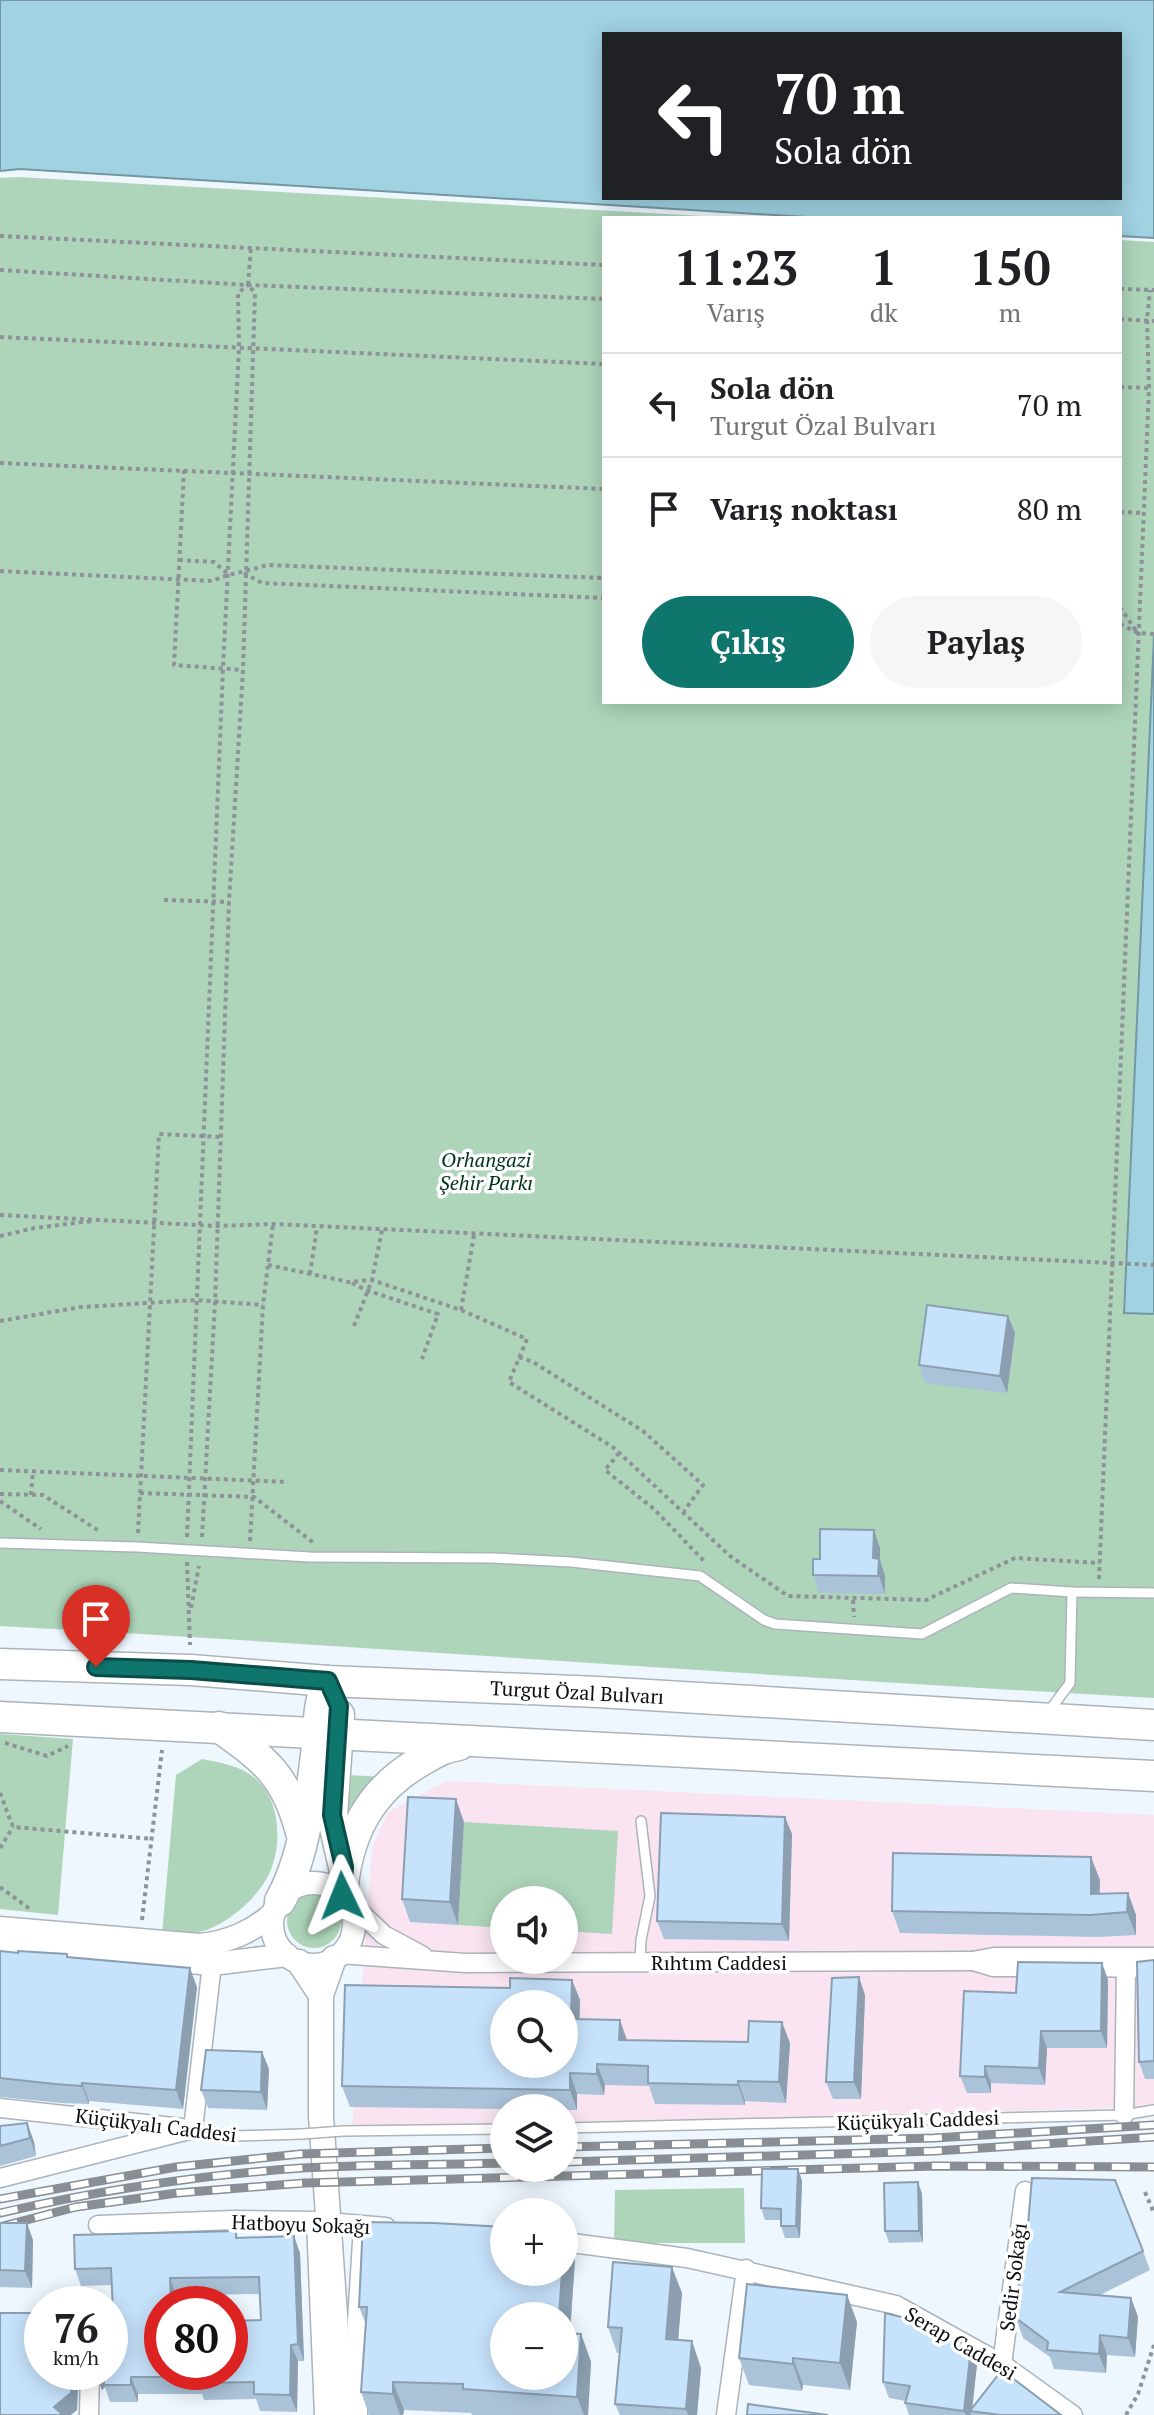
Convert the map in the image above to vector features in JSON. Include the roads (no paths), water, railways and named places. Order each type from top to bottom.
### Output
[{"type":"highway","name":"Turgut Özal Bulvarı","points":[[0,1664],[191,1670],[328,1681],[598,1692],[1154,1725]]},
{"type":"highway","points":[[278,1906],[294,1876],[328,1734],[339,1706],[328,1681]]},
{"type":"highway","points":[[0,1717],[1154,1776]]},
{"type":"highway","points":[[219,1727],[246,1746],[285,1786],[302,1837]]},
{"type":"highway","points":[[328,1734],[332,1815],[344,1888]]},
{"type":"highway","points":[[344,1888],[357,1831],[377,1793],[443,1747],[488,1742]]},
{"type":"main road","points":[[337,1956],[321,1995],[321,2116],[325,2219],[342,2415]]},
{"type":"main road","points":[[293,1959],[321,1995]]},
{"type":"street","points":[[0,1945],[212,1964],[293,1959],[314,1965],[337,1956],[353,1932],[352,1910],[344,1888],[315,1883],[291,1889],[278,1906],[272,1918],[273,1932],[278,1945],[293,1959]]},
{"type":"street","name":"Rıhtım Caddesi","points":[[344,1888],[371,1924],[404,1948],[425,1956],[465,1963]]},
{"type":"street","points":[[0,1928],[212,1944],[246,1932],[278,1906]]},
{"type":"street","name":"Rıhtım Caddesi","points":[[337,1956],[465,1963],[973,1961],[994,1957],[1154,1957]]},
{"type":"street","name":"Rıhtım Caddesi","points":[[973,1961],[993,1967],[1154,1968]]},
{"type":"street","points":[[0,2178],[193,2129],[212,1964]]},
{"type":"street","points":[[1124,2115],[1126,1967]]},
{"type":"street","name":"Küçükyalı Caddesi","points":[[0,2108],[193,2129]]},
{"type":"street","name":"Sedir Sokağı","points":[[1002,2364],[1025,2191]]},
{"type":"street","points":[[324,2415],[325,2219]]},
{"type":"street","name":"Hatboyu Sokağı","points":[[98,2225],[325,2219],[363,2226],[406,2228]]},
{"type":"street","points":[[358,2415],[357,2321],[363,2226]]},
{"type":"street","points":[[578,2244],[746,2269],[726,2415]]},
{"type":"street","name":"Serap Caddesi","points":[[746,2269],[896,2305],[1002,2364],[1073,2415]]},
{"type":"street","points":[[89,2415],[90,2390]]},
{"type":"lane","points":[[0,1543],[310,1557],[493,1558],[571,1562],[700,1576],[764,1620],[775,1624],[922,1634],[1011,1588],[1154,1593]]},
{"type":"lane","points":[[1044,1718],[1070,1683],[1072,1592]]},
{"type":"lane","points":[[640,1962],[650,1896],[641,1821]]},
{"type":"lane","name":"Küçükyalı Caddesi","points":[[578,2128],[1124,2115],[1154,2110]]},
{"type":"lane","name":"Küçükyalı Caddesi","points":[[193,2129],[235,2136],[490,2129]]},
{"type":"water","points":[[0,0],[1154,0],[1154,238],[1122,236],[1122,216],[790,216],[20,169],[0,171]]},
{"type":"water","points":[[1154,636],[1154,1314],[1124,1313]]},
{"type":"railway","points":[[578,2147],[934,2138],[1154,2125]]},
{"type":"railway","points":[[578,2162],[935,2151],[1154,2137]]},
{"type":"railway","points":[[0,2199],[176,2167],[300,2154],[490,2148]]},
{"type":"railway","points":[[0,2213],[113,2190],[264,2171],[490,2163]]},
{"type":"railway","points":[[0,2227],[76,2207],[177,2193],[304,2183],[936,2166],[1154,2167]]},
{"type":"park label","name":"Orhangazi Şehir Parkı","points":[[486,1170]]}]
